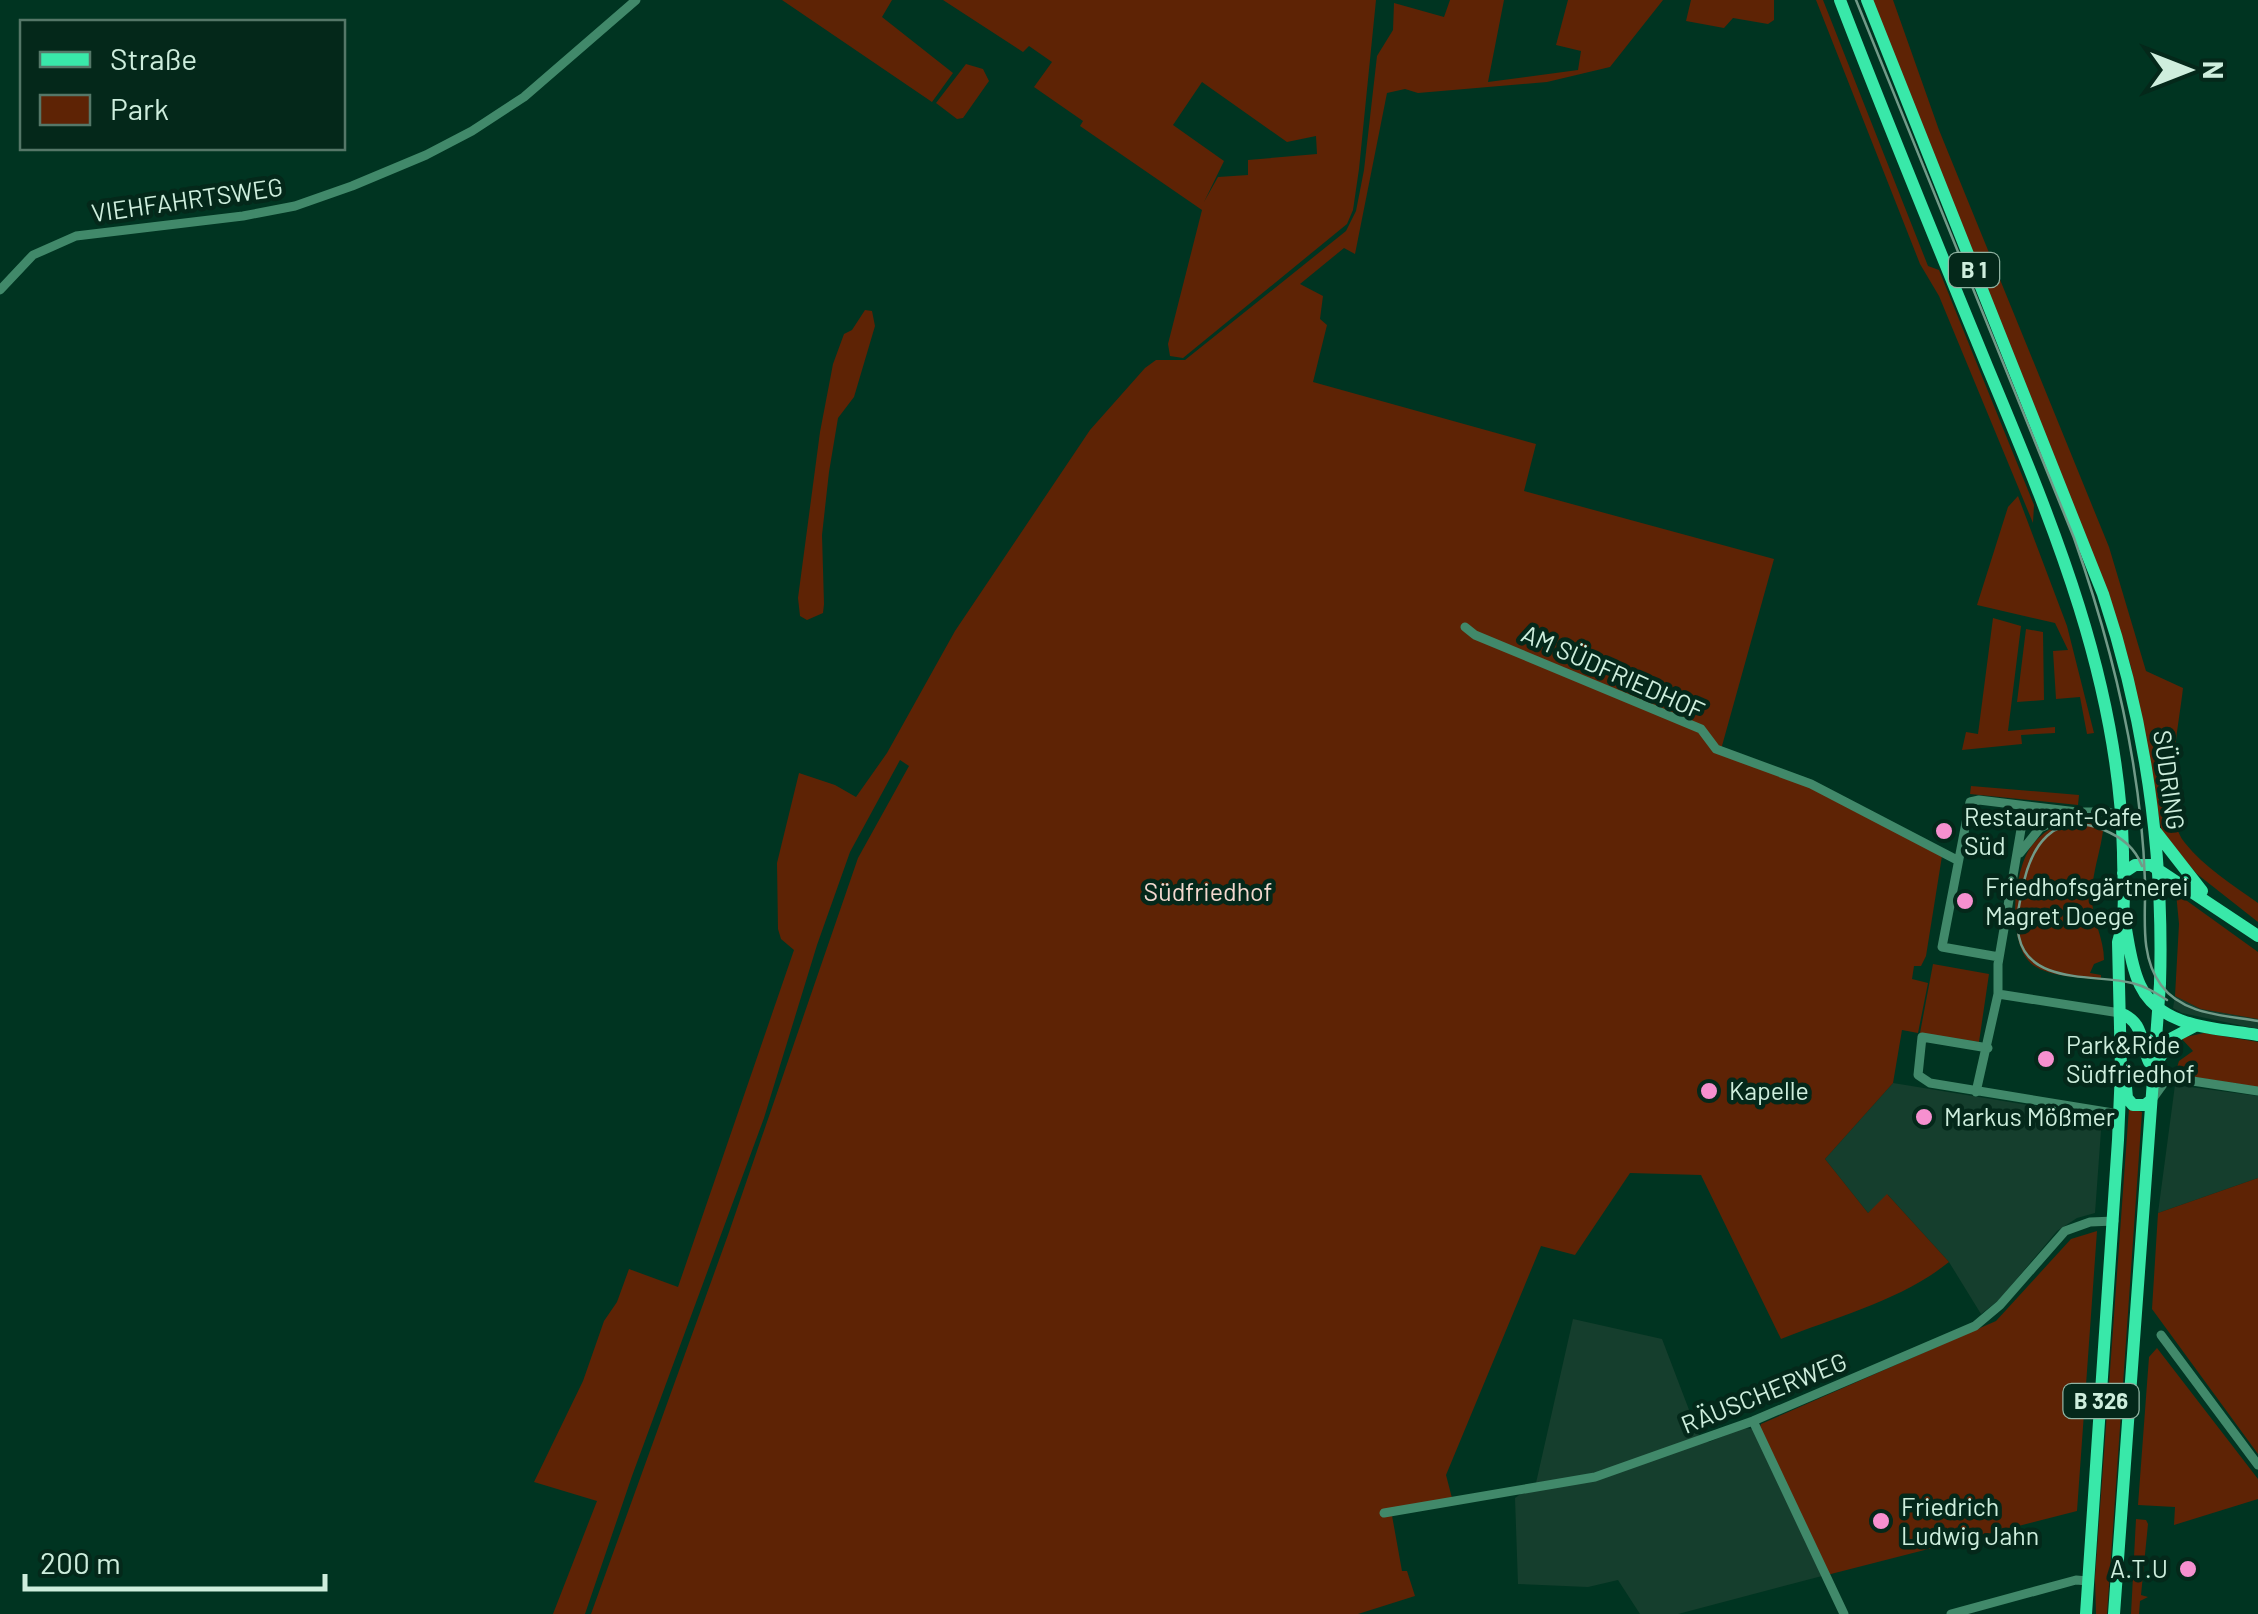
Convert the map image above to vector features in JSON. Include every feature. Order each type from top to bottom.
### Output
[{"type":"main road","name":"SÜDRING","points":[[1840,0],[2050,518],[2100,678],[2114,750],[2122,817],[2124,922],[2118,942],[2120,1114],[2086,1614]]},
{"type":"main road","name":"SÜDRING","points":[[1867,0],[2103,594],[2135,707],[2154,827],[2161,958],[2114,1614]]},
{"type":"main road","name":"B 1","points":[[2154,827],[2170,853],[2214,904]]},
{"type":"main road","points":[[2123,874],[2141,863],[2158,869]]},
{"type":"main road","name":"B 1","points":[[2158,869],[2258,936]]},
{"type":"main road","name":"B 1","points":[[2124,922],[2137,978],[2144,994],[2158,1008]]},
{"type":"main road","points":[[2158,1008],[2195,1026],[2258,1035]]},
{"type":"main road","points":[[2120,1014],[2132,1019],[2140,1029],[2152,1069]]},
{"type":"main road","points":[[2152,1069],[2172,1038],[2195,1026]]},
{"type":"main road","points":[[2121,1070],[2127,1098],[2133,1106],[2145,1106],[2152,1100]]},
{"type":"street","name":"VIEHFAHRTSWEG","points":[[0,290],[33,254],[76,236],[295,206],[426,156],[524,96],[636,0]]},
{"type":"street","name":"AM SÜDFRIEDHOF","points":[[1465,627],[1546,666],[1701,729],[1716,749],[1811,784],[1958,860]]},
{"type":"street","points":[[1999,957],[1942,947],[1970,802],[2108,812],[2122,817]]},
{"type":"street","points":[[1976,1092],[1998,994],[1999,957],[2025,806]]},
{"type":"street","points":[[2016,859],[2040,828],[2077,812]]},
{"type":"street","points":[[1998,994],[2120,1014]]},
{"type":"street","points":[[1988,1048],[1922,1037],[1920,1079],[1976,1092],[2120,1114]]},
{"type":"street","points":[[2152,1100],[2166,1080],[2172,1078],[2258,1091]]},
{"type":"street","name":"RÄUSCHERWEG","points":[[1384,1513],[1594,1478],[1753,1421],[1975,1326],[2000,1305],[2065,1232],[2090,1222],[2114,1221]]},
{"type":"street","points":[[2162,1335],[2258,1465]]},
{"type":"street","points":[[1753,1421],[1844,1614]]},
{"type":"street","points":[[1951,1614],[2076,1580],[2088,1581]]},
{"type":"shaded area","points":[[2175,996],[2201,1009],[2258,1019],[2258,1029],[2182,1013],[2173,1008]]},
{"type":"shaded area","points":[[1893,1083],[2102,1117],[2095,1213],[2077,1218],[2057,1231],[1999,1300],[1981,1314],[1949,1262],[1888,1195],[1868,1213],[1825,1159]]},
{"type":"shaded area","points":[[2175,1085],[2258,1096],[2258,1178],[2158,1213]]},
{"type":"shaded area","points":[[1573,1319],[1662,1339],[1699,1436],[1709,1442],[1743,1428],[1753,1429],[1822,1576],[1678,1614],[1640,1614],[1618,1580],[1588,1587],[1518,1584],[1515,1498],[1536,1483]]},
{"type":"green space","points":[[782,0],[892,0],[882,17],[953,73],[932,102]]},
{"type":"green space","points":[[943,0],[1376,0],[1359,169],[1347,224],[1183,358],[1170,356],[1168,344],[1202,210],[1080,126],[1083,121],[1034,87],[1052,62],[1029,46],[1023,52]],"holes":[[[1202,82],[1287,142],[1316,136],[1317,154],[1248,160],[1248,175],[1218,177],[1204,202],[1224,161],[1173,125]]]},
{"type":"green space","name":"Südfriedhof","points":[[1450,0],[1504,0],[1488,82],[1578,70],[1581,51],[1556,45],[1568,0],[1663,0],[1610,67],[1547,82],[1387,93],[1355,254],[1344,248],[1300,284],[1323,296],[1320,319],[1327,325],[1313,382],[1536,444],[1524,491],[1774,559],[1720,753],[1805,785],[1942,856],[1926,956],[1921,966],[1914,966],[1912,979],[1928,983],[1918,1033],[1902,1030],[1893,1083],[1825,1159],[1868,1213],[1887,1194],[1949,1262],[1890,1297],[1781,1339],[1701,1175],[1630,1173],[1575,1255],[1541,1246],[1446,1475],[1452,1498],[1391,1510],[1402,1571],[1407,1571],[1415,1596],[1358,1614],[591,1614],[858,858],[909,766],[900,760],[850,852],[764,1118],[585,1614],[553,1614],[597,1501],[534,1482],[583,1381],[604,1321],[617,1302],[629,1269],[678,1287],[794,950],[781,939],[778,929],[777,863],[799,773],[856,797],[887,753],[955,631],[1090,430],[1145,368],[1156,360],[1185,360],[1346,231],[1356,211],[1364,170],[1377,56],[1393,30],[1394,3],[1444,17]]},
{"type":"green space","points":[[1691,0],[1774,0],[1774,20],[1768,24],[1733,18],[1724,28],[1686,21]]},
{"type":"green space","points":[[1816,0],[1823,0],[1928,266],[1939,270],[2034,505],[2033,523],[1939,296],[1920,264]]},
{"type":"green space","points":[[1872,0],[1893,0],[1939,130],[2109,547],[2146,671],[2183,688],[2172,791],[2178,830],[2201,860],[2258,903],[2258,922],[2197,874],[2162,833],[2131,667],[2110,598]]},
{"type":"green space","points":[[966,64],[983,69],[989,81],[963,118],[957,119],[936,103]]},
{"type":"green space","points":[[865,310],[872,311],[875,326],[854,397],[838,418],[829,472],[822,535],[823,613],[807,620],[800,616],[798,598],[820,432],[833,364],[844,334],[852,330]]},
{"type":"green space","points":[[2018,496],[2067,626],[2094,733],[2087,734],[2080,697],[2056,699],[2053,651],[2068,650],[2055,623],[1977,605],[2008,507]]},
{"type":"green space","points":[[1993,618],[2021,626],[2008,731],[2055,727],[2055,733],[2021,735],[2022,744],[1962,750],[1966,732],[1978,734]]},
{"type":"green space","points":[[2026,629],[2043,632],[2044,700],[2017,702]]},
{"type":"green space","points":[[1971,786],[2079,795],[2078,805],[1970,794]]},
{"type":"green space","points":[[2087,818],[2104,819],[2092,898],[2104,960],[2094,964],[2090,973],[2101,975],[2101,980],[2056,974],[2033,965],[2024,954],[2016,923],[2017,886],[2033,844],[2057,825]]},
{"type":"green space","points":[[2176,893],[2258,952],[2258,1019],[2201,1009],[2175,996],[2179,924]]},
{"type":"green space","points":[[1933,964],[1989,974],[1979,1042],[1920,1033]]},
{"type":"green space","points":[[2204,1033],[2258,1042],[2258,1087],[2175,1074],[2179,1061],[2193,1051],[2181,1038]]},
{"type":"green space","points":[[2129,1108],[2142,1112],[2107,1614],[2096,1614],[2095,1578]]},
{"type":"green space","points":[[2258,1178],[2258,1454],[2152,1309],[2158,1213]]},
{"type":"green space","points":[[2097,1231],[2077,1511],[1827,1575],[1759,1430],[1761,1424],[1996,1321],[2071,1239]]},
{"type":"green space","points":[[2157,1348],[2258,1479],[2258,1499],[2174,1525],[2175,1507],[2138,1505],[2149,1357]]},
{"type":"green space","points":[[2136,1519],[2148,1524],[2141,1595],[2148,1597],[2140,1601],[2139,1614],[2131,1614]]},
{"type":"tram line","points":[[1856,0],[2074,538],[2101,622],[2123,707],[2138,793],[2145,935],[2154,974],[2170,995],[2192,1008],[2258,1021]]},
{"type":"tram line","points":[[2142,866],[2128,844],[2104,830],[2071,824],[2058,828],[2038,846],[2031,860],[2017,919],[2019,937],[2025,952],[2050,970],[2132,983],[2167,1000]]},
{"type":"place","name":"Restaurant-Cafe Süd","points":[[1944,831]]},
{"type":"place","name":"Friedhofsgärtnerei Magret Doege","points":[[1965,901]]},
{"type":"place","name":"Park&Ride Südfriedhof","points":[[2046,1059]]},
{"type":"place","name":"Kapelle","points":[[1709,1091]]},
{"type":"place","name":"Markus Mößmer","points":[[1924,1117]]},
{"type":"place","name":"Friedrich Ludwig Jahn","points":[[1881,1521]]},
{"type":"place","name":"A.T.U","points":[[2188,1569]]}]
